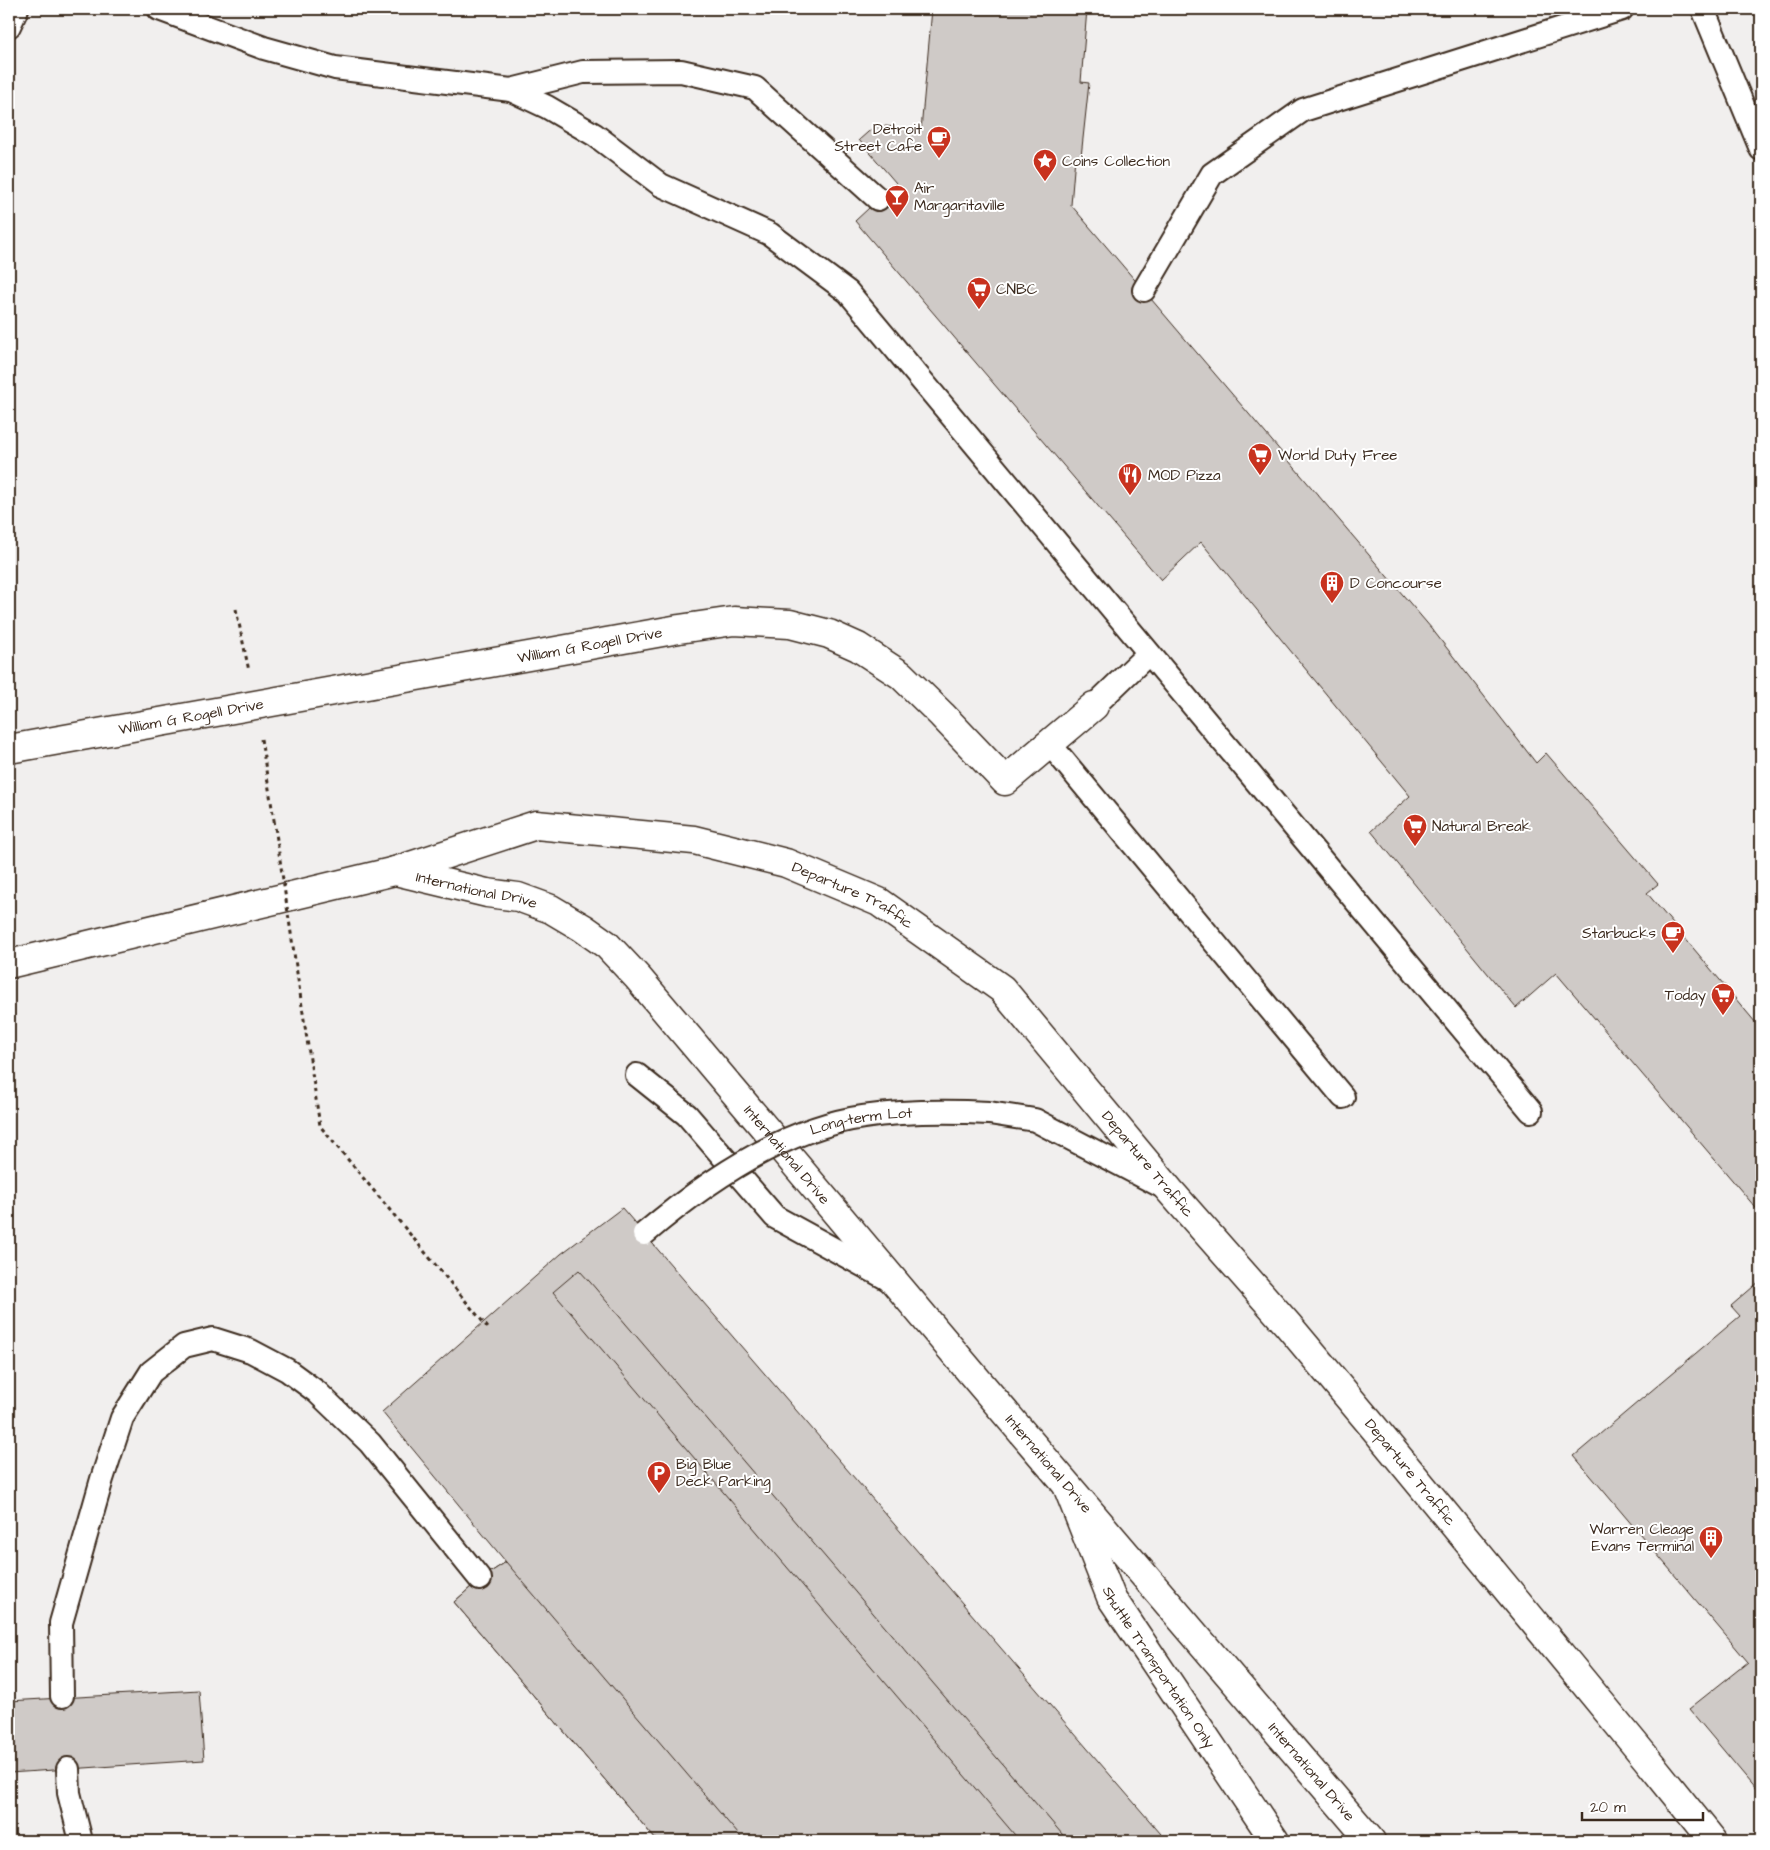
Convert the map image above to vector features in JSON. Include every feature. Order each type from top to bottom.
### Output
[{"type":"street","name":"William G Rogell Drive","points":[[9,749],[679,628],[734,621],[790,624],[829,634],[858,647],[901,675],[942,715],[1005,782],[1094,706]]},
{"type":"street","name":"Departure Traffic","points":[[395,871],[536,825],[694,840],[794,866],[879,902],[1002,989],[1170,1191],[1288,1325],[1375,1429],[1712,1841]]},
{"type":"street","name":"International Drive","points":[[9,964],[395,871],[487,893],[518,897],[551,909],[583,928],[606,945],[638,978],[1371,1841]]},
{"type":"street","name":"Shuttle Transportation Only","points":[[1065,1482],[1112,1597],[1275,1841]]},
{"type":"lane","points":[[9,26],[17,9]]},
{"type":"lane","points":[[159,9],[264,48],[335,68],[511,90],[547,107],[595,135],[661,185],[770,234],[848,292],[1531,1111]]},
{"type":"lane","points":[[1144,290],[1212,174],[1303,110],[1622,9]]},
{"type":"lane","points":[[1703,9],[1761,149]]},
{"type":"lane","points":[[511,90],[583,72],[652,71],[681,71],[755,88],[878,199]]},
{"type":"lane","points":[[1094,706],[1148,654]]},
{"type":"lane","points":[[1049,743],[1343,1097]]},
{"type":"lane","points":[[637,1075],[687,1115],[775,1217],[896,1283]]},
{"type":"lane","name":"Long-term Lot","points":[[644,1234],[680,1204],[715,1179],[778,1145],[822,1126],[861,1117],[892,1114],[989,1113],[1035,1120],[1170,1191]]},
{"type":"lane","points":[[62,1696],[61,1623],[102,1479],[122,1418],[152,1372],[184,1346],[212,1339],[251,1351],[287,1370],[316,1392],[370,1443],[480,1579]]},
{"type":"lane","points":[[68,1769],[69,1792],[81,1841]]},
{"type":"path","points":[[274,820],[320,1126],[488,1328]]},
{"type":"shaded area","points":[[9,9],[1761,9],[1761,1841],[9,1841]]},
{"type":"building","name":"D Concourse","points":[[932,9],[1087,9],[1081,82],[1089,83],[1081,157],[1075,157],[1071,205],[1432,629],[1536,763],[1546,753],[1658,884],[1647,893],[1761,1029],[1761,1214],[1556,973],[1516,1008],[1371,831],[1410,796],[1201,542],[1161,580],[855,221],[896,183],[859,140],[876,125],[921,130]]},
{"type":"building","name":"Big Blue Deck Parking","points":[[622,1208],[1167,1841],[657,1841],[454,1602],[480,1579],[506,1562],[382,1412],[561,1254]]},
{"type":"building","points":[[579,1270],[1068,1841],[1020,1841],[553,1292]]},
{"type":"building","name":"Warren Cleage Evans Terminal","points":[[1761,1280],[1761,1795],[1689,1709],[1748,1662],[1574,1456],[1740,1316],[1731,1306]]},
{"type":"building","points":[[506,1562],[744,1841],[657,1841],[454,1602],[480,1579]]},
{"type":"building","points":[[199,1690],[204,1760],[9,1773],[9,1701]]},
{"type":"place","name":"Detroit Street Cafe","points":[[939,159]]},
{"type":"place","name":"Coins Collection","points":[[1045,182]]},
{"type":"place","name":"Air Margaritaville","points":[[897,218]]},
{"type":"place","name":"CNBC","points":[[979,310]]},
{"type":"place","name":"World Duty Free","points":[[1260,476]]},
{"type":"place","name":"MOD Pizza","points":[[1130,496]]},
{"type":"place","name":"D Concourse","points":[[1332,604]]},
{"type":"place","name":"Natural Break","points":[[1415,847]]},
{"type":"place","name":"Starbucks","points":[[1673,954]]},
{"type":"place","name":"Today","points":[[1723,1016]]},
{"type":"place","name":"Big Blue Deck Parking","points":[[659,1494]]},
{"type":"place","name":"Warren Cleage Evans Terminal","points":[[1711,1559]]}]
